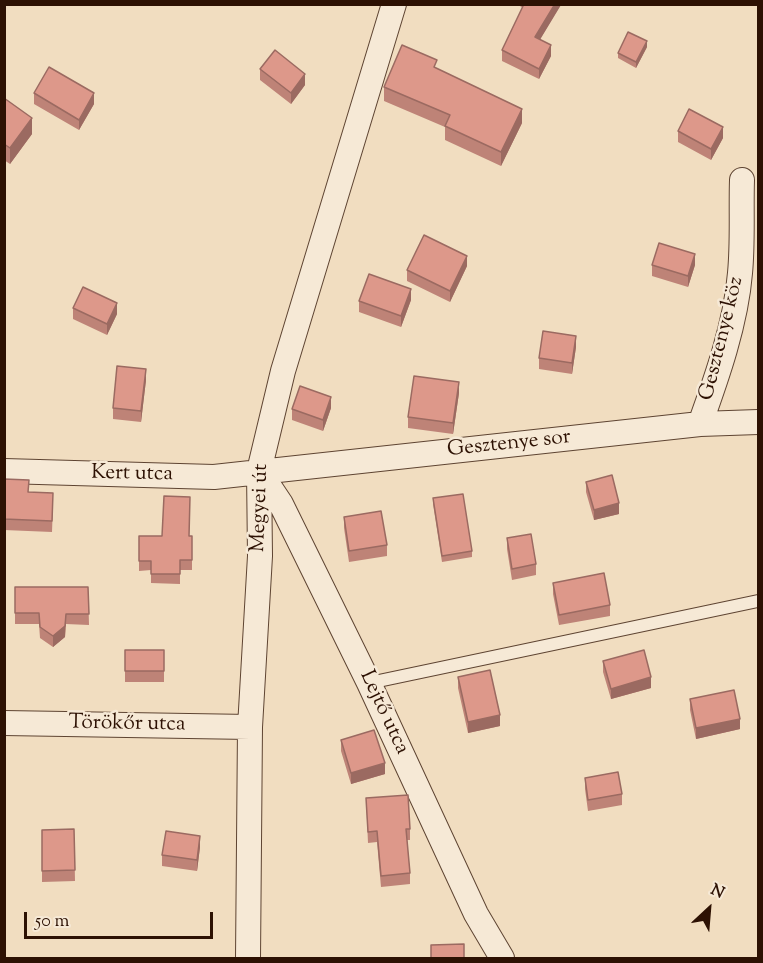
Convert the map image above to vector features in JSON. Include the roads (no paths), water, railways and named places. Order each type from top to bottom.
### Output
[{"type":"street","name":"Megyei út","points":[[248,958],[250,727],[260,556],[259,471],[283,371],[394,4]]},
{"type":"street","name":"Gesztenye köz","points":[[700,424],[723,353],[734,308],[740,273],[742,180]]},
{"type":"street","name":"Gesztenye sor","points":[[259,471],[700,424],[759,422]]},
{"type":"street","name":"Kert utca","points":[[4,471],[214,477],[259,471]]},
{"type":"street","name":"Lejtő utca","points":[[259,471],[281,504],[369,683],[476,914],[501,958]]},
{"type":"street","name":"Törökőr utca","points":[[4,723],[250,727]]},
{"type":"lane","points":[[369,683],[759,601]]}]
